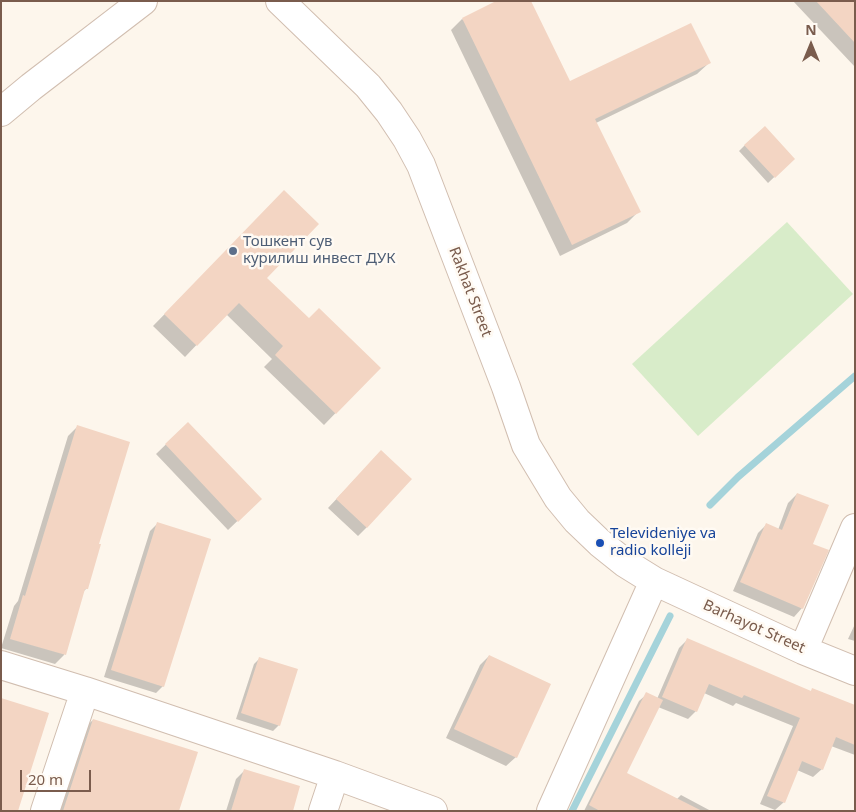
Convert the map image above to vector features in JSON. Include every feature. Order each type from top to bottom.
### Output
[{"type":"street","points":[[1,112],[143,1]]},
{"type":"street","name":"Rakhat Street","points":[[280,1],[368,86],[389,112],[407,139],[421,165],[506,387],[526,445],[545,478],[558,498],[577,521],[625,563],[654,581]]},
{"type":"street","points":[[803,650],[855,528]]},
{"type":"street","points":[[550,811],[654,581]]},
{"type":"street","name":"Barhayot Street","points":[[654,581],[803,650],[855,671]]},
{"type":"street","points":[[1,664],[335,775],[433,811]]},
{"type":"street","points":[[45,811],[84,691]]},
{"type":"street","points":[[323,811],[335,775]]},
{"type":"green space","points":[[787,222],[853,294],[698,436],[632,364]]},
{"type":"building","points":[[496,1],[531,1],[570,81],[691,23],[711,63],[595,119],[641,212],[572,245],[462,18]]},
{"type":"building","points":[[816,1],[855,1],[855,43]]},
{"type":"building","points":[[765,126],[795,159],[775,178],[744,145]]},
{"type":"building","points":[[284,190],[319,224],[267,278],[309,318],[319,308],[381,368],[336,414],[275,355],[283,346],[239,303],[197,346],[164,314]]},
{"type":"building","points":[[188,422],[262,499],[238,522],[165,444]]},
{"type":"building","points":[[77,425],[130,442],[99,544],[101,544],[88,589],[85,589],[66,655],[10,639]]},
{"type":"building","points":[[381,450],[412,479],[367,528],[336,499]]},
{"type":"building","points":[[797,493],[829,505],[813,544],[829,550],[803,609],[740,582],[766,523],[782,530]]},
{"type":"building","points":[[157,522],[211,539],[164,687],[111,670]]},
{"type":"building","points":[[687,638],[811,691],[812,688],[855,705],[855,745],[836,737],[823,770],[802,761],[785,803],[767,796],[800,718],[744,695],[742,698],[709,684],[697,712],[662,697]]},
{"type":"building","points":[[489,655],[551,684],[517,758],[454,729]]},
{"type":"building","points":[[259,657],[298,669],[280,726],[241,713]]},
{"type":"building","points":[[646,692],[663,700],[627,773],[702,811],[600,811],[589,805]]},
{"type":"building","points":[[1,698],[49,713],[18,811],[1,811]]},
{"type":"building","points":[[93,719],[198,752],[179,811],[63,811]]},
{"type":"building","points":[[244,769],[300,786],[293,811],[231,811]]},
{"type":"waterway","points":[[710,505],[738,477],[855,376]]},
{"type":"waterway","points":[[572,811],[670,616]]},
{"type":"place","name":"Тошкент сув курилиш инвест ДУК","points":[[233,251]]},
{"type":"place","name":"Televideniye va radio kolleji","points":[[600,543]]}]
